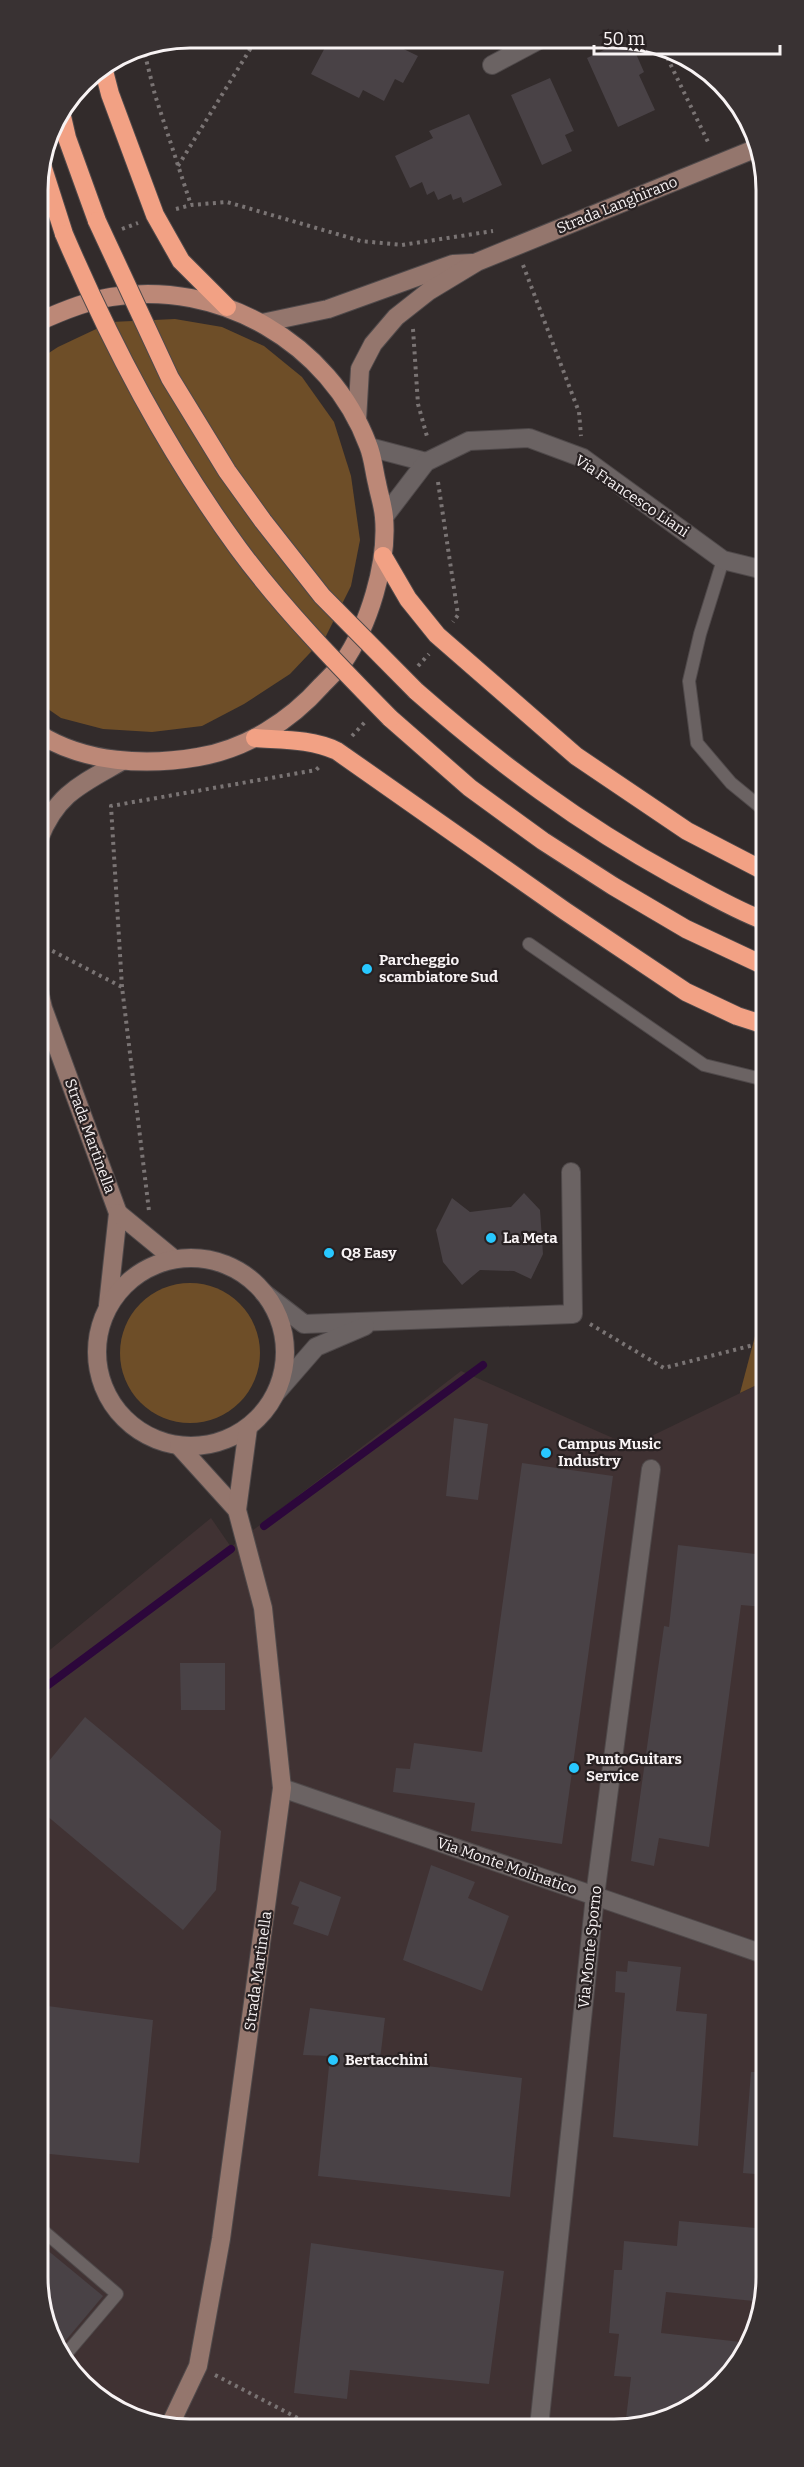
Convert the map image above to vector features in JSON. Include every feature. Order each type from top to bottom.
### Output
[{"type":"highway","points":[[105,76],[155,216],[181,261],[227,307]]},
{"type":"highway","points":[[64,125],[98,221],[170,378],[227,471],[322,596],[416,691],[507,768],[562,808],[638,856],[740,912],[756,918]]},
{"type":"highway","points":[[48,184],[64,234],[90,294],[124,367],[161,432],[239,549],[327,653],[390,718],[470,788],[543,841],[613,886],[686,928],[756,962]]},
{"type":"highway","points":[[383,556],[408,599],[437,635],[576,756],[687,831],[756,866]]},
{"type":"highway","points":[[255,738],[303,741],[324,745],[337,751],[565,911],[687,992],[737,1016],[756,1022]]},
{"type":"main road","name":"Strada Langhirano","points":[[48,318],[74,306],[102,299],[150,294],[189,297],[227,307],[262,323],[291,342],[317,365],[339,391],[357,420],[369,447],[384,517],[383,556],[369,612],[342,663],[303,706],[255,738],[213,755],[168,762],[122,761],[82,753],[48,738]]},
{"type":"street","points":[[492,65],[524,48]]},
{"type":"street","name":"Strada Langhirano","points":[[262,323],[328,309],[453,264],[519,255],[750,151]]},
{"type":"street","name":"Strada Langhirano","points":[[357,420],[360,369],[373,344],[396,317],[414,301],[477,262]]},
{"type":"street","name":"Via Francesco Liani","points":[[384,517],[430,460],[469,441],[529,438],[583,458],[723,560],[756,568]]},
{"type":"street","points":[[369,447],[430,460]]},
{"type":"street","points":[[48,819],[71,790],[122,761]]},
{"type":"street","name":"Strada Martinella","points":[[48,1022],[118,1213],[108,1306],[98,1334],[97,1365],[106,1395],[124,1420],[150,1438],[179,1446],[203,1446],[219,1442],[248,1428],[264,1412],[276,1393],[284,1368],[285,1341],[278,1316],[264,1293],[246,1276],[224,1264],[199,1258],[174,1259],[148,1268],[125,1284],[108,1306]]},
{"type":"street","points":[[264,1293],[304,1324],[573,1314],[571,1172]]},
{"type":"street","name":"Strada Martinella","points":[[118,1213],[174,1259]]},
{"type":"street","points":[[276,1393],[316,1347],[375,1322]]},
{"type":"street","name":"Strada Martinella","points":[[173,2418],[198,2366],[221,2239],[282,1788],[263,1608],[237,1510],[248,1428]]},
{"type":"street","name":"Strada Martinella","points":[[179,1446],[237,1510]]},
{"type":"street","name":"Via Monte Sporno","points":[[540,2419],[595,1896],[651,1469]]},
{"type":"street","name":"Via Monte Molinatico","points":[[282,1788],[756,1952]]},
{"type":"lane","points":[[723,560],[700,634],[689,681],[697,743],[731,783],[756,803]]},
{"type":"lane","points":[[529,944],[704,1065],[756,1078]]},
{"type":"lane","points":[[48,2235],[117,2294],[69,2351]]},
{"type":"path","points":[[178,166],[251,48]]},
{"type":"path","points":[[145,56],[155,95],[191,205]]},
{"type":"path","points":[[668,59],[718,164]]},
{"type":"path","points":[[113,232],[191,205],[227,202],[361,241],[402,245],[506,229],[519,255],[579,412],[583,458]]},
{"type":"path","points":[[48,258],[59,254]]},
{"type":"path","points":[[512,268],[519,255]]},
{"type":"path","points":[[412,323],[417,361],[418,404],[430,460]]},
{"type":"path","points":[[48,949],[122,987],[153,1241]]},
{"type":"path","points":[[573,1314],[664,1368],[756,1344]]},
{"type":"path","points":[[198,2366],[300,2419]]},
{"type":"shaded area","points":[[175,319],[222,327],[264,346],[302,377],[334,422],[351,476],[360,540],[351,586],[326,636],[290,674],[244,704],[202,726],[152,732],[103,729],[61,718],[48,709],[48,354],[111,322]]},
{"type":"shaded area","points":[[190,1283],[217,1288],[240,1303],[255,1326],[260,1353],[255,1380],[240,1403],[217,1418],[190,1423],[163,1418],[140,1403],[125,1380],[120,1353],[125,1326],[140,1303],[163,1288]]},
{"type":"shaded area","points":[[756,1332],[756,1385],[740,1393]]},
{"type":"shaded area","points":[[461,1371],[631,1446],[756,1385],[756,2287],[745,2332],[727,2364],[708,2384],[685,2400],[651,2414],[624,2419],[180,2419],[144,2411],[111,2395],[89,2378],[67,2348],[59,2332],[51,2305],[48,2277],[48,1651],[211,1518],[231,1547]]},
{"type":"building","points":[[325,48],[402,48],[418,56],[403,83],[395,79],[384,101],[363,90],[359,98],[311,74]]},
{"type":"building","points":[[608,48],[634,49],[644,72],[639,75],[655,110],[618,127],[587,58]]},
{"type":"building","points":[[550,78],[574,131],[565,135],[572,151],[542,165],[511,95]]},
{"type":"building","points":[[469,114],[502,185],[463,203],[461,197],[453,200],[451,194],[438,200],[434,191],[427,195],[422,182],[410,188],[395,156],[433,138],[429,131]]},
{"type":"building","points":[[524,1193],[540,1210],[543,1254],[531,1279],[514,1271],[480,1270],[462,1285],[443,1262],[436,1230],[452,1198],[470,1212],[511,1207]]},
{"type":"building","points":[[454,1418],[488,1424],[478,1500],[446,1496]]},
{"type":"building","points":[[522,1463],[613,1476],[562,1844],[471,1831],[475,1803],[393,1792],[396,1768],[410,1769],[414,1743],[482,1752]]},
{"type":"building","points":[[678,1545],[756,1554],[756,1606],[741,1605],[709,1847],[659,1838],[654,1866],[631,1861],[664,1626],[669,1627]]},
{"type":"building","points":[[180,1663],[225,1663],[225,1710],[181,1710]]},
{"type":"building","points":[[85,1717],[221,1831],[216,1890],[183,1930],[48,1817],[48,1762]]},
{"type":"building","points":[[431,1865],[475,1882],[468,1898],[509,1916],[482,1991],[403,1960]]},
{"type":"building","points":[[300,1881],[341,1897],[328,1936],[293,1924],[299,1907],[291,1904]]},
{"type":"building","points":[[628,1961],[681,1967],[676,2011],[707,2014],[698,2146],[613,2137],[625,1993],[615,1992],[616,1971],[627,1972]]},
{"type":"building","points":[[48,2006],[153,2020],[139,2163],[48,2154]]},
{"type":"building","points":[[310,2008],[385,2018],[380,2060],[522,2078],[510,2197],[318,2176],[330,2056],[303,2055]]},
{"type":"building","points":[[751,2072],[756,2072],[756,2174],[743,2173]]},
{"type":"building","points":[[679,2221],[756,2228],[756,2287],[754,2301],[666,2292],[661,2333],[740,2342],[721,2371],[693,2395],[669,2408],[626,2419],[631,2377],[614,2376],[619,2334],[609,2333],[614,2270],[622,2270],[624,2241],[677,2246]]},
{"type":"building","points":[[311,2243],[504,2271],[489,2384],[350,2370],[347,2399],[294,2393]]},
{"type":"building","points":[[48,2251],[103,2296],[64,2342],[49,2296]]},
{"type":"waterway","points":[[264,1526],[483,1365]]},
{"type":"waterway","points":[[48,1685],[231,1549]]},
{"type":"place","name":"Parcheggio scambiatore Sud","points":[[367,969]]},
{"type":"place","name":"La Meta","points":[[491,1238]]},
{"type":"place","name":"Q8 Easy","points":[[329,1253]]},
{"type":"place","name":"Campus Music Industry","points":[[546,1453]]},
{"type":"place","name":"PuntoGuitars Service","points":[[574,1768]]},
{"type":"place","name":"Bertacchini","points":[[333,2060]]}]
